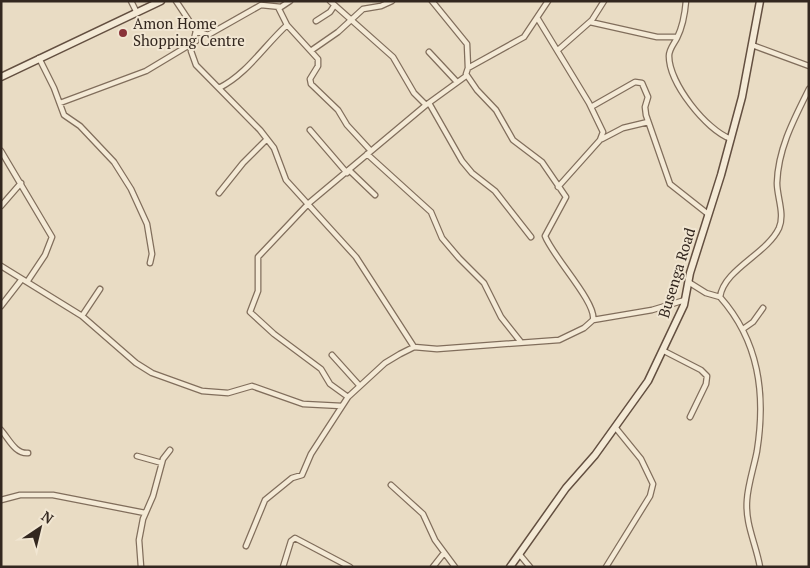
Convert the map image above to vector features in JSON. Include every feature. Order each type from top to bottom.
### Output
[{"type":"street","points":[[131,1],[136,13]]},
{"type":"street","points":[[1,77],[161,1]]},
{"type":"street","points":[[176,1],[196,31],[196,41],[192,56],[203,74],[226,94],[274,148],[286,180],[309,203],[367,271],[414,347]]},
{"type":"street","points":[[196,31],[208,35],[261,6],[266,4],[278,7],[290,1]]},
{"type":"street","points":[[330,1],[393,57],[414,92],[427,104],[467,168],[494,191],[531,237]]},
{"type":"street","points":[[312,50],[365,8],[381,6],[392,1]]},
{"type":"street","points":[[432,1],[467,44],[468,68],[465,72],[466,76],[496,110],[513,140],[522,149],[538,158],[566,197],[566,201],[546,233],[546,238],[592,308],[593,320]]},
{"type":"street","points":[[468,68],[524,37],[538,19],[548,1]]},
{"type":"street","points":[[558,50],[590,22],[604,1]]},
{"type":"street","points":[[686,1],[677,37],[669,56],[676,78],[688,101],[703,119],[717,133],[731,139]]},
{"type":"street","name":"Busenga Road","points":[[510,567],[566,488],[615,427],[648,381],[664,351],[685,300],[690,283],[690,273],[731,139],[760,1]]},
{"type":"street","points":[[316,22],[330,12],[334,6]]},
{"type":"street","points":[[278,7],[288,25],[312,50],[319,62],[309,81],[338,110],[369,153],[431,212],[442,238],[484,283],[501,317],[520,342]]},
{"type":"street","points":[[538,19],[591,107],[603,132],[600,140]]},
{"type":"street","points":[[590,22],[657,37],[677,37]]},
{"type":"street","points":[[219,88],[253,62],[265,46],[288,25]]},
{"type":"street","points":[[60,103],[146,71],[196,41]]},
{"type":"street","points":[[752,45],[809,66]]},
{"type":"street","points":[[428,52],[457,82]]},
{"type":"street","points":[[39,58],[64,115],[80,126],[124,176],[147,224],[152,254],[150,263]]},
{"type":"street","points":[[348,397],[330,384],[321,369],[260,322],[250,310],[258,291],[258,257],[309,203],[427,104],[466,76]]},
{"type":"street","points":[[591,107],[627,86],[639,82],[647,92],[648,100],[645,107],[648,122],[670,184],[708,214]]},
{"type":"street","points":[[720,297],[732,274],[763,248],[778,228],[780,220],[777,181],[784,146],[789,129],[809,89]]},
{"type":"street","points":[[558,187],[600,140],[622,128],[648,122]]},
{"type":"street","points":[[310,130],[348,172],[375,195]]},
{"type":"street","points":[[219,193],[246,160],[267,139]]},
{"type":"street","points":[[1,151],[52,237],[45,255],[27,282]]},
{"type":"street","points":[[1,206],[21,183]]},
{"type":"street","points":[[1,266],[82,316],[140,366],[186,386],[202,391],[228,393],[244,387],[255,386],[303,404],[342,406]]},
{"type":"street","points":[[1,306],[22,279]]},
{"type":"street","points":[[690,283],[706,293],[720,297],[743,329],[752,348],[760,408],[757,452],[747,499],[747,519],[760,567]]},
{"type":"street","points":[[82,316],[100,289]]},
{"type":"street","points":[[246,546],[265,500],[288,481],[302,475],[311,454],[348,397],[384,364],[414,347],[437,349],[559,340],[584,328],[593,320],[657,309],[685,300]]},
{"type":"street","points":[[743,329],[753,322],[763,308]]},
{"type":"street","points":[[664,351],[701,370],[707,376],[706,384],[690,417]]},
{"type":"street","points":[[332,355],[360,385]]},
{"type":"street","points":[[606,567],[650,496],[653,484],[641,459],[615,427]]},
{"type":"street","points":[[1,430],[16,449],[23,454],[28,453]]},
{"type":"street","points":[[141,567],[139,540],[165,454],[170,450]]},
{"type":"street","points":[[137,456],[162,463]]},
{"type":"street","points":[[391,486],[423,514],[435,540],[455,567]]},
{"type":"street","points":[[1,500],[20,495],[53,495],[146,513]]},
{"type":"street","points":[[283,567],[291,542],[295,538],[350,567]]},
{"type":"street","points":[[433,567],[444,552]]},
{"type":"street","points":[[520,555],[530,567]]},
{"type":"place","name":"Amon Home Shopping Centre","points":[[123,33]]}]
